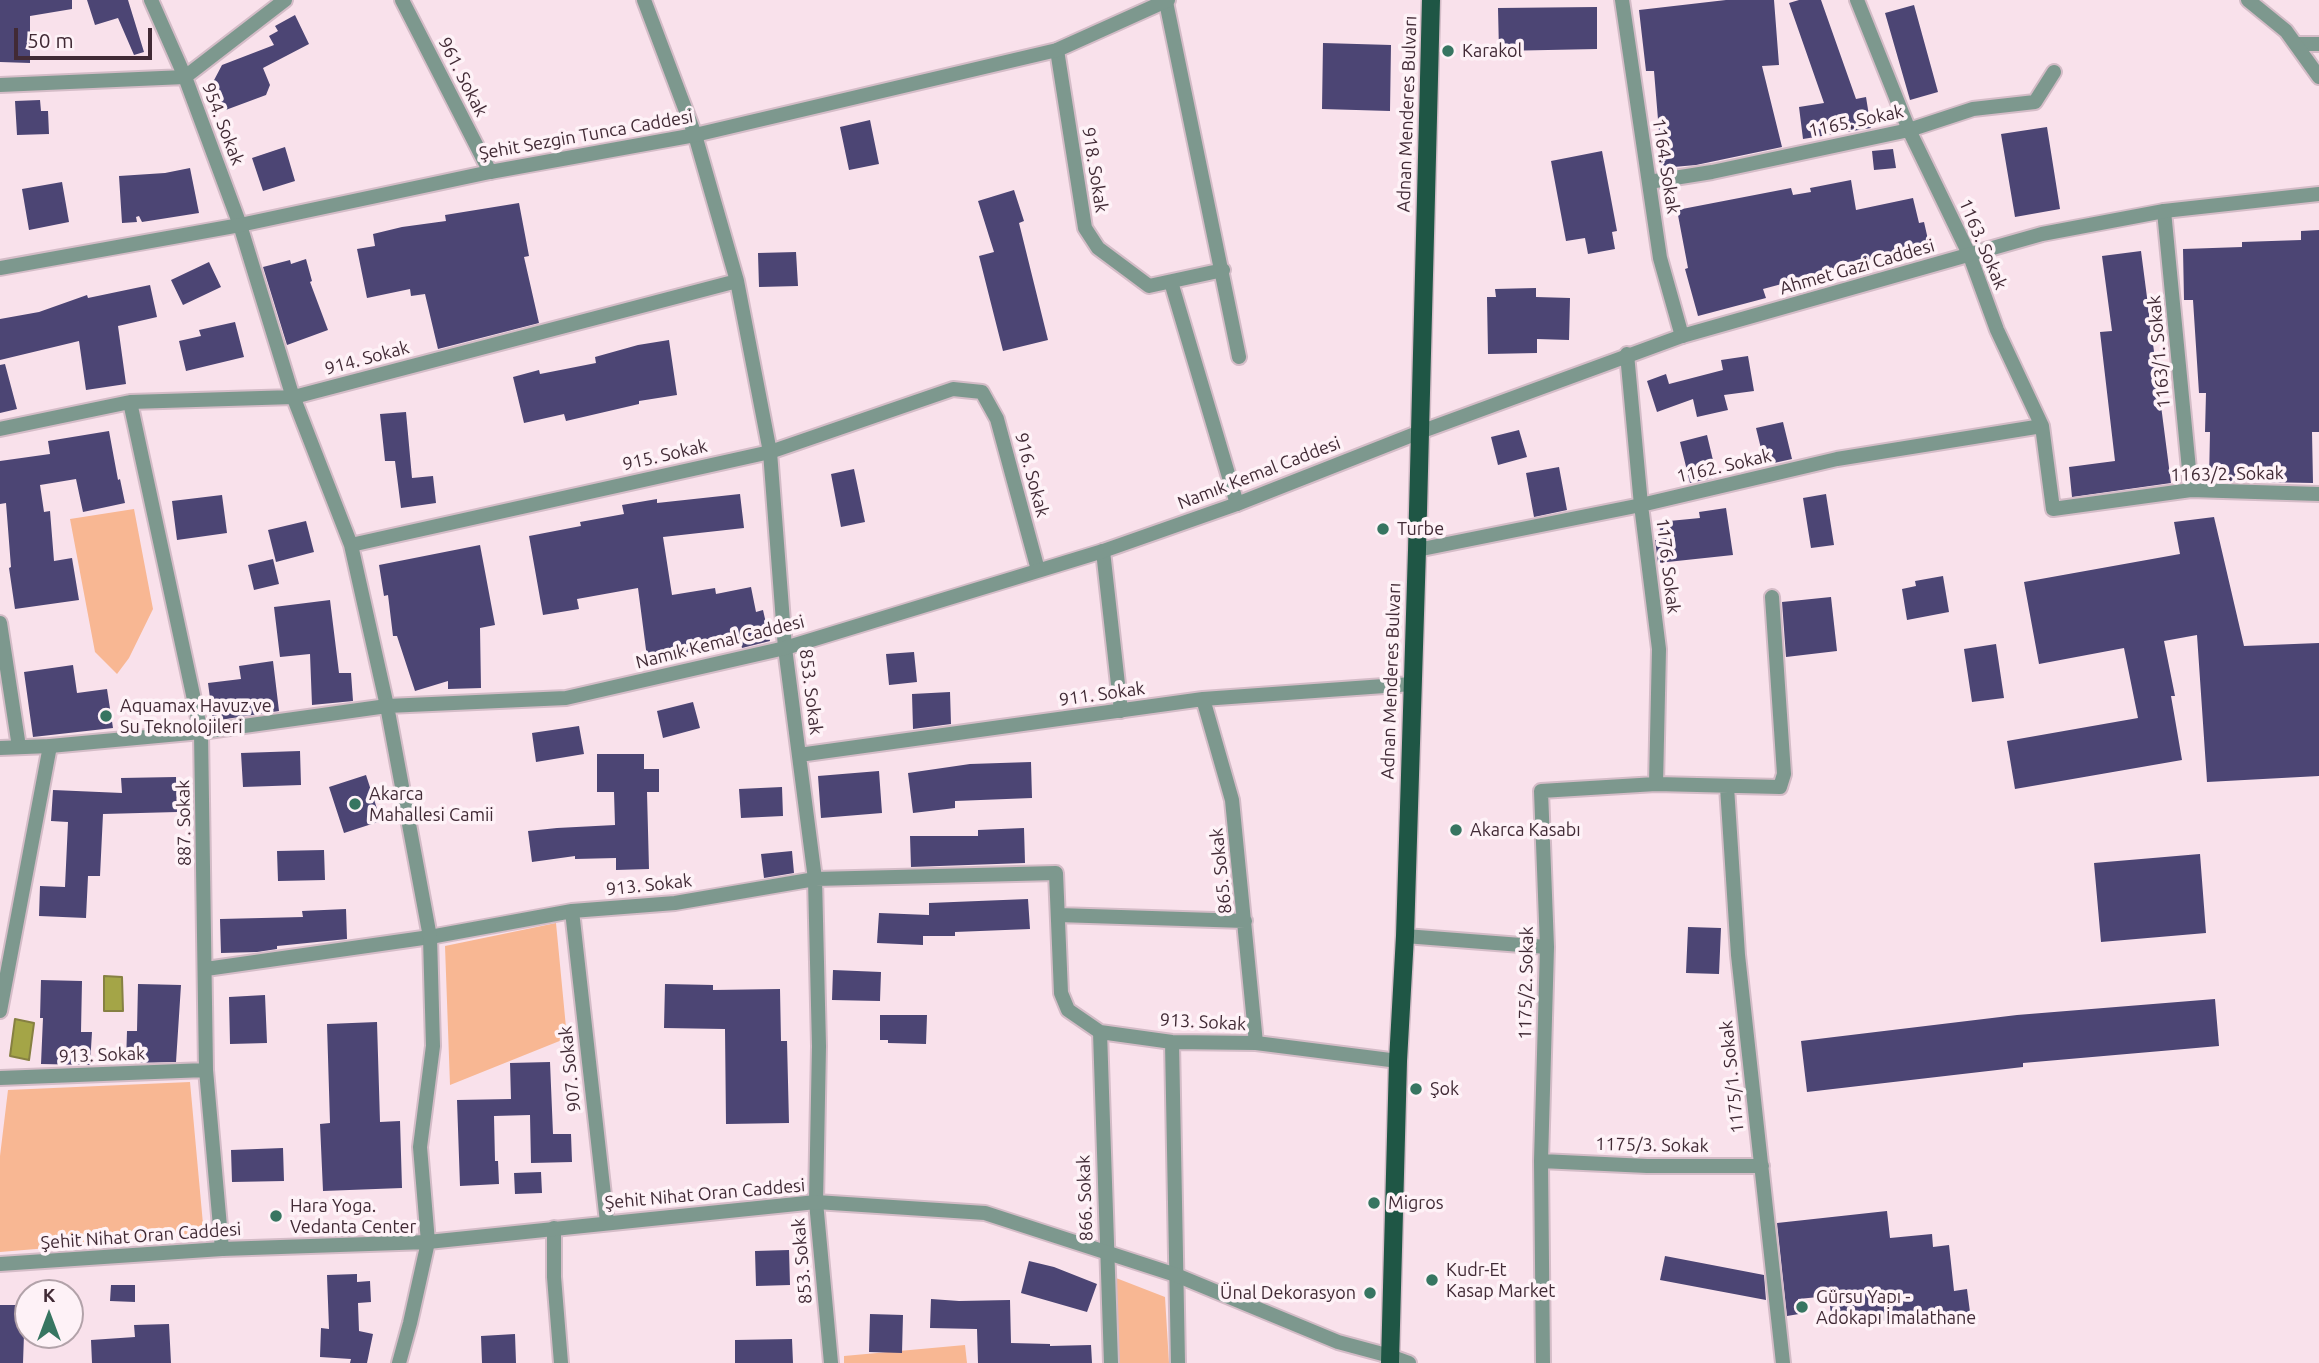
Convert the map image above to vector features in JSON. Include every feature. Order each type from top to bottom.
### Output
[{"type":"main road","name":"Adnan Menderes Bulvarı","points":[[1390,1359],[1417,550],[1431,0]]},
{"type":"street","name":"954. Sokak","points":[[150,0],[185,77],[240,225],[293,397],[351,544],[387,706],[430,937],[433,1046],[420,1147],[428,1242],[411,1323],[399,1363]]},
{"type":"street","points":[[0,85],[185,77],[285,0]]},
{"type":"street","name":"961. Sokak","points":[[402,0],[490,172]]},
{"type":"street","name":"853. Sokak","points":[[644,0],[695,135],[737,281],[770,452],[785,648],[815,879],[819,1046],[816,1202],[831,1363]]},
{"type":"street","name":"1164. Sokak","points":[[1622,0],[1660,258],[1682,336]]},
{"type":"street","name":"1163. Sokak","points":[[1857,0],[1909,130],[1970,256],[1997,330],[2042,426],[2053,509]]},
{"type":"street","points":[[2248,0],[2286,31],[2319,77]]},
{"type":"street","points":[[1167,1],[1239,357]]},
{"type":"street","name":"Şehit Sezgin Tunca Caddesi","points":[[0,268],[240,225],[490,172],[695,135],[1056,50],[1167,1]]},
{"type":"street","points":[[2296,44],[2319,44]]},
{"type":"street","name":"918. Sokak","points":[[1056,50],[1085,228],[1098,248],[1149,286],[1223,270]]},
{"type":"street","name":"1165. Sokak","points":[[1648,182],[1712,172],[1909,130],[1973,109],[2035,102],[2054,72]]},
{"type":"street","name":"Ahmet Gazi Caddesi","points":[[1420,432],[1682,336],[2042,234],[2164,211],[2319,194]]},
{"type":"street","name":"1163/1. Sokak","points":[[2164,211],[2190,490]]},
{"type":"street","name":"914. Sokak","points":[[0,429],[130,402],[293,397],[737,281]]},
{"type":"street","points":[[1171,282],[1237,504]]},
{"type":"street","name":"1176. Sokak","points":[[1627,354],[1641,505],[1659,649],[1657,784]]},
{"type":"street","name":"915. Sokak","points":[[351,544],[770,452],[953,390],[982,392]]},
{"type":"street","name":"916. Sokak","points":[[982,392],[997,419],[1038,570]]},
{"type":"street","name":"887. Sokak","points":[[130,402],[201,732],[206,1070],[222,1249]]},
{"type":"street","name":"1162. Sokak","points":[[1417,550],[1641,505],[1837,459],[2042,426]]},
{"type":"street","name":"Namık Kemal Caddesi","points":[[0,748],[201,732],[387,706],[566,698],[785,648],[1103,551],[1237,504],[1420,432]]},
{"type":"street","name":"1163/2. Sokak","points":[[2053,509],[2190,490],[2319,494]]},
{"type":"street","points":[[1103,551],[1121,711]]},
{"type":"street","name":"1175/2. Sokak","points":[[1543,1363],[1541,1161],[1548,947],[1541,790],[1657,784],[1780,787],[1784,774],[1772,597]]},
{"type":"street","points":[[0,623],[19,747]]},
{"type":"street","name":"911. Sokak","points":[[799,755],[1203,699],[1412,684]]},
{"type":"street","name":"865. Sokak","points":[[1203,699],[1233,800],[1256,1043]]},
{"type":"street","points":[[0,1011],[5,951],[50,746]]},
{"type":"street","name":"1175/1. Sokak","points":[[1727,787],[1738,955],[1783,1363]]},
{"type":"street","name":"913. Sokak","points":[[206,969],[430,937],[572,911],[675,903],[815,879],[1056,873],[1061,993],[1068,1010],[1100,1032],[1171,1042],[1256,1043],[1398,1061]]},
{"type":"street","name":"907. Sokak","points":[[572,911],[607,1222]]},
{"type":"street","points":[[1058,915],[1245,921]]},
{"type":"street","points":[[1405,936],[1548,947]]},
{"type":"street","name":"866. Sokak","points":[[1100,1032],[1111,1363]]},
{"type":"street","points":[[1171,1042],[1178,1363]]},
{"type":"street","name":"913. Sokak","points":[[0,1078],[206,1070]]},
{"type":"street","name":"1175/3. Sokak","points":[[1541,1161],[1647,1166],[1762,1166]]},
{"type":"street","name":"Şehit Nihat Oran Caddesi","points":[[0,1264],[222,1249],[428,1242],[816,1202],[985,1213],[1176,1275],[1338,1342],[1409,1363]]},
{"type":"street","points":[[554,1228],[554,1277],[562,1363]]},
{"type":"shaded area","points":[[134,509],[153,609],[129,658],[117,674],[95,652],[70,519]]},
{"type":"shaded area","points":[[556,923],[567,1038],[450,1085],[445,946]]},
{"type":"shaded area","points":[[104,976],[122,977],[123,1011],[104,1011]]},
{"type":"shaded area","points":[[15,1019],[34,1023],[29,1060],[10,1056]]},
{"type":"shaded area","points":[[190,1082],[204,1235],[0,1252],[0,1156],[8,1090]]},
{"type":"shaded area","points":[[1116,1278],[1165,1297],[1169,1363],[1119,1363]]},
{"type":"shaded area","points":[[965,1345],[967,1363],[844,1363],[844,1356]]},
{"type":"building","points":[[0,0],[72,0],[72,9],[30,16],[30,63],[0,62]]},
{"type":"building","points":[[87,0],[128,0],[144,52],[134,55],[118,18],[95,25]]},
{"type":"building","points":[[1726,0],[1774,0],[1779,65],[1762,66],[1782,147],[1696,165],[1662,168],[1654,71],[1646,71],[1639,10]]},
{"type":"building","points":[[1821,0],[1856,99],[1866,97],[1871,128],[1803,139],[1799,107],[1824,103],[1789,3]]},
{"type":"building","points":[[1914,5],[1938,92],[1910,100],[1885,13]]},
{"type":"building","points":[[1597,7],[1597,49],[1499,51],[1498,8]]},
{"type":"building","points":[[295,15],[309,44],[263,68],[270,85],[266,95],[223,111],[212,84],[222,65],[274,45],[269,36],[278,31],[275,26]]},
{"type":"building","points":[[1323,43],[1391,45],[1390,111],[1322,109]]},
{"type":"building","points":[[40,100],[41,111],[48,111],[49,134],[17,135],[15,101]]},
{"type":"building","points":[[870,120],[879,164],[849,170],[840,127]]},
{"type":"building","points":[[2047,127],[2060,209],[2015,217],[2001,134]]},
{"type":"building","points":[[285,147],[295,181],[263,191],[252,158]]},
{"type":"building","points":[[1893,149],[1896,168],[1874,170],[1872,151]]},
{"type":"building","points":[[1602,151],[1617,231],[1612,232],[1615,249],[1588,254],[1585,238],[1566,241],[1551,161]]},
{"type":"building","points":[[190,168],[199,213],[142,222],[139,216],[136,217],[137,222],[122,223],[119,176],[165,173]]},
{"type":"building","points":[[1851,180],[1856,210],[1913,198],[1919,223],[1924,222],[1929,244],[1870,257],[1871,260],[1763,289],[1766,298],[1698,316],[1685,269],[1688,268],[1677,210],[1791,188],[1793,195],[1811,192],[1810,188]]},
{"type":"building","points":[[62,182],[69,222],[29,230],[22,189]]},
{"type":"building","points":[[1014,190],[1024,221],[1019,223],[1048,340],[1003,351],[979,256],[994,252],[978,201]]},
{"type":"building","points":[[519,203],[529,256],[524,257],[539,323],[438,349],[425,294],[411,296],[410,289],[367,298],[357,249],[375,246],[373,234],[446,221],[445,215]]},
{"type":"building","points":[[2319,230],[2319,432],[2312,432],[2313,483],[2209,481],[2210,432],[2205,432],[2206,393],[2199,393],[2193,300],[2184,300],[2183,249],[2242,247],[2242,242],[2301,240],[2301,231]]},
{"type":"building","points":[[2141,251],[2171,483],[2072,497],[2069,467],[2115,461],[2100,332],[2112,331],[2102,256]]},
{"type":"building","points":[[796,252],[798,286],[759,287],[758,253]]},
{"type":"building","points":[[306,259],[312,281],[310,282],[328,330],[287,345],[263,267],[290,260],[291,264]]},
{"type":"building","points":[[209,262],[221,287],[183,305],[171,280]]},
{"type":"building","points":[[150,285],[157,317],[118,326],[126,384],[86,390],[79,341],[0,360],[0,319],[39,312],[87,295],[88,298]]},
{"type":"building","points":[[1536,288],[1536,297],[1570,298],[1569,340],[1537,339],[1537,353],[1488,354],[1487,297],[1496,297],[1495,289]]},
{"type":"building","points":[[235,322],[244,357],[186,371],[179,341],[201,336],[199,330]]},
{"type":"building","points":[[669,340],[677,395],[639,401],[639,404],[566,421],[564,414],[524,423],[513,377],[539,370],[540,374],[596,363],[595,357]]},
{"type":"building","points":[[1748,356],[1754,391],[1724,395],[1728,410],[1697,417],[1693,399],[1657,412],[1647,381],[1666,374],[1669,384],[1723,370],[1721,360]]},
{"type":"building","points":[[5,364],[17,409],[0,413],[0,365]]},
{"type":"building","points":[[406,412],[412,478],[433,476],[436,503],[401,508],[395,461],[385,461],[380,414]]},
{"type":"building","points":[[1783,422],[1792,459],[1765,465],[1756,428]]},
{"type":"building","points":[[1519,430],[1527,457],[1498,465],[1491,437]]},
{"type":"building","points":[[109,431],[125,503],[83,512],[76,479],[40,485],[44,512],[50,511],[54,561],[72,558],[79,600],[15,609],[9,568],[6,503],[0,504],[0,461],[50,454],[48,441]]},
{"type":"building","points":[[1707,435],[1717,477],[1690,483],[1680,442]]},
{"type":"building","points":[[1559,467],[1567,510],[1534,517],[1526,473]]},
{"type":"building","points":[[854,469],[865,522],[841,527],[831,474]]},
{"type":"building","points":[[740,494],[744,528],[663,537],[672,595],[715,588],[716,594],[751,587],[756,612],[763,610],[770,641],[742,648],[741,644],[676,654],[677,662],[648,665],[638,588],[577,599],[579,609],[543,615],[529,536],[581,526],[580,522],[624,514],[622,505],[657,499],[657,503]]},
{"type":"building","points":[[1826,494],[1834,545],[1811,548],[1803,498]]},
{"type":"building","points":[[222,495],[227,533],[177,540],[172,501]]},
{"type":"building","points":[[1726,508],[1733,555],[1658,563],[1655,540],[1661,540],[1659,522],[1700,518],[1699,512]]},
{"type":"building","points":[[2214,517],[2244,646],[2319,643],[2319,776],[2207,782],[2197,635],[2164,641],[2175,696],[2171,696],[2182,760],[2015,789],[2007,741],[2138,718],[2124,648],[2039,664],[2024,582],[2180,554],[2174,522]]},
{"type":"building","points":[[306,521],[314,552],[276,562],[268,530]]},
{"type":"building","points":[[480,545],[495,625],[480,628],[481,688],[448,689],[448,681],[415,691],[397,636],[393,636],[388,595],[384,596],[379,565]]},
{"type":"building","points":[[273,559],[279,584],[254,590],[248,565]]},
{"type":"building","points":[[1943,576],[1949,612],[1907,620],[1902,589],[1916,586],[1915,581]]},
{"type":"building","points":[[1831,597],[1837,651],[1786,657],[1782,602]]},
{"type":"building","points":[[330,600],[339,673],[351,673],[353,701],[312,705],[310,654],[280,657],[274,607]]},
{"type":"building","points":[[1996,644],[2004,698],[1972,702],[1964,649]]},
{"type":"building","points":[[914,652],[917,682],[889,685],[886,654]]},
{"type":"building","points":[[273,661],[279,711],[213,721],[208,683],[241,679],[239,666]]},
{"type":"building","points":[[73,665],[77,693],[107,689],[113,728],[33,737],[24,672]]},
{"type":"building","points":[[950,692],[951,724],[913,729],[912,694]]},
{"type":"building","points":[[693,702],[700,728],[663,738],[657,711]]},
{"type":"building","points":[[579,726],[584,754],[536,762],[532,733]]},
{"type":"building","points":[[300,751],[301,785],[243,787],[241,753]]},
{"type":"building","points":[[597,754],[644,754],[644,769],[659,769],[659,792],[647,792],[649,869],[616,870],[616,858],[575,859],[575,856],[532,862],[528,831],[615,825],[614,792],[597,792]]},
{"type":"building","points":[[1031,762],[1032,798],[955,801],[955,808],[913,813],[908,773],[970,764]]},
{"type":"building","points":[[879,771],[882,813],[821,818],[818,776]]},
{"type":"building","name":"Akarca Mahallesi Camii","points":[[366,775],[381,821],[344,833],[329,787]]},
{"type":"building","points":[[176,777],[177,812],[103,814],[100,876],[88,876],[86,918],[39,916],[40,886],[65,887],[68,822],[51,821],[53,790],[122,793],[121,778]]},
{"type":"building","points":[[782,787],[783,816],[741,818],[739,789]]},
{"type":"building","points":[[1024,828],[1025,863],[911,867],[910,836],[978,836],[978,830]]},
{"type":"building","points":[[324,850],[325,880],[278,881],[277,851]]},
{"type":"building","points":[[792,851],[794,873],[764,878],[761,854]]},
{"type":"building","points":[[2200,854],[2206,933],[2101,942],[2094,863]]},
{"type":"building","points":[[1028,899],[1030,929],[923,936],[923,945],[877,943],[879,913],[929,915],[929,903]]},
{"type":"building","points":[[346,909],[347,939],[277,946],[277,949],[257,952],[221,953],[220,919],[303,917],[302,911]]},
{"type":"building","points":[[1688,927],[1721,928],[1719,974],[1686,973]]},
{"type":"building","points":[[833,970],[881,972],[880,1001],[832,1000]]},
{"type":"building","points":[[41,980],[82,981],[81,1032],[92,1032],[90,1065],[41,1064]]},
{"type":"building","points":[[138,984],[181,985],[176,1062],[126,1063],[127,1031],[137,1031]]},
{"type":"building","points":[[665,984],[713,985],[713,990],[780,989],[781,1041],[787,1041],[789,1123],[726,1124],[725,1029],[664,1028]]},
{"type":"building","points":[[265,995],[267,1043],[230,1044],[229,997]]},
{"type":"building","points":[[2215,999],[2219,1046],[2023,1063],[2023,1067],[1807,1092],[1801,1041],[2017,1015]]},
{"type":"building","points":[[880,1015],[927,1015],[926,1044],[888,1043],[888,1040],[880,1040]]},
{"type":"building","points":[[377,1022],[380,1122],[400,1121],[402,1188],[323,1191],[320,1124],[330,1123],[327,1024]]},
{"type":"building","points":[[550,1062],[553,1134],[571,1134],[572,1162],[531,1163],[530,1115],[494,1116],[495,1161],[498,1161],[499,1184],[460,1186],[457,1100],[511,1099],[510,1063]]},
{"type":"building","points":[[283,1148],[284,1181],[232,1182],[231,1150]]},
{"type":"building","points":[[541,1172],[542,1193],[515,1194],[514,1173]]},
{"type":"building","points":[[1887,1211],[1890,1238],[1932,1234],[1933,1247],[1949,1245],[1954,1291],[1967,1289],[1970,1312],[1832,1326],[1829,1296],[1798,1299],[1799,1314],[1787,1316],[1777,1223]]},
{"type":"building","points":[[789,1250],[790,1285],[756,1286],[755,1251]]},
{"type":"building","points":[[1665,1256],[1764,1275],[1766,1300],[1660,1280]]},
{"type":"building","points":[[1029,1261],[1054,1267],[1097,1284],[1087,1312],[1021,1293]]},
{"type":"building","points":[[357,1274],[357,1282],[370,1281],[371,1302],[358,1303],[359,1331],[373,1334],[367,1363],[350,1363],[351,1359],[320,1357],[321,1328],[329,1329],[327,1275]]},
{"type":"building","points":[[111,1285],[135,1285],[135,1302],[110,1301]]},
{"type":"building","points":[[931,1299],[1010,1300],[1011,1343],[1091,1345],[1092,1363],[978,1363],[977,1329],[930,1328]]},
{"type":"building","points":[[0,1305],[14,1305],[14,1349],[23,1349],[23,1363],[0,1363]]},
{"type":"building","points":[[870,1314],[903,1315],[902,1353],[869,1352]]},
{"type":"building","points":[[169,1324],[171,1363],[92,1363],[91,1340],[135,1337],[134,1325]]},
{"type":"building","points":[[515,1334],[516,1363],[482,1363],[481,1336]]},
{"type":"building","points":[[792,1339],[793,1363],[735,1363],[735,1340]]},
{"type":"place","name":"Karakol","points":[[1448,51]]},
{"type":"place","name":"Turbe","points":[[1383,529]]},
{"type":"place","name":"Aquamax Havuz ve Su Teknolojileri","points":[[106,716]]},
{"type":"place","name":"Akarca Mahallesi Camii","points":[[355,804]]},
{"type":"place","name":"Akarca Kasabı","points":[[1456,830]]},
{"type":"place","name":"Şok","points":[[1416,1089]]},
{"type":"place","name":"Migros","points":[[1374,1203]]},
{"type":"place","name":"Hara Yoga. Vedanta Center","points":[[276,1216]]},
{"type":"place","name":"Kudr-Et Kasap Market","points":[[1432,1280]]},
{"type":"place","name":"Ünal Dekorasyon","points":[[1370,1293]]},
{"type":"place","name":"Gürsu Yapı - Adokapı İmalathane","points":[[1802,1307]]}]
